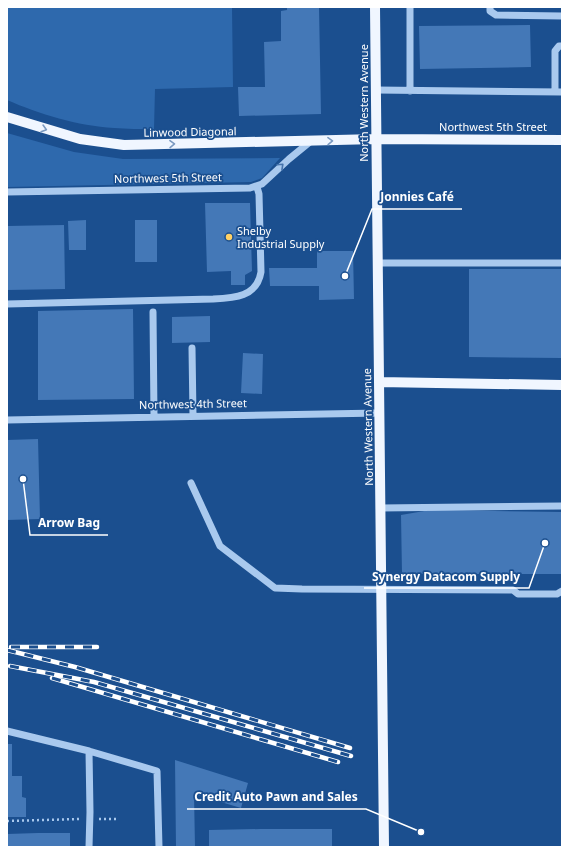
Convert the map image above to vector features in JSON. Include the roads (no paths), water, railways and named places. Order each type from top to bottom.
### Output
[{"type":"main road","name":"North Western Avenue","points":[[375,7],[384,847]]},
{"type":"main road","name":"Linwood Diagonal","points":[[7,117],[80,139],[124,144],[377,139]]},
{"type":"main road","name":"Northwest 5th Street","points":[[377,139],[562,140]]},
{"type":"main road","points":[[379,382],[562,384]]},
{"type":"street","points":[[410,7],[410,91]]},
{"type":"street","points":[[490,7],[490,11],[496,15],[562,16]]},
{"type":"street","points":[[376,90],[559,92],[555,51],[559,46],[562,46]]},
{"type":"street","points":[[7,304],[213,299],[230,298],[246,293],[255,288],[259,281],[261,272],[260,194],[254,188],[311,141]]},
{"type":"street","name":"Northwest 5th Street","points":[[7,192],[254,188]]},
{"type":"street","points":[[378,263],[562,263]]},
{"type":"street","points":[[153,312],[154,417]]},
{"type":"street","points":[[192,348],[193,416]]},
{"type":"street","name":"Northwest 4th Street","points":[[7,420],[380,413]]},
{"type":"street","points":[[192,483],[220,546],[275,588],[302,590],[513,590],[518,594],[556,594],[562,591]]},
{"type":"street","points":[[380,508],[562,506]]},
{"type":"street","points":[[7,731],[89,751],[157,771],[159,847]]},
{"type":"street","points":[[89,751],[89,847]]},
{"type":"railway","points":[[11,647],[97,647]]},
{"type":"railway","points":[[7,650],[75,667],[350,748]]},
{"type":"railway","points":[[10,666],[94,682],[351,756]]},
{"type":"railway","points":[[52,678],[338,762]]},
{"type":"place","name":"Shelby Industrial Supply","points":[[229,237]]},
{"type":"place","name":"Jonnies Café","points":[[345,276]]},
{"type":"place","name":"Arrow Bag","points":[[23,479]]},
{"type":"place","name":"Synergy Datacom Supply","points":[[545,543]]},
{"type":"place","name":"Credit Auto Pawn and Sales","points":[[421,832]]}]
